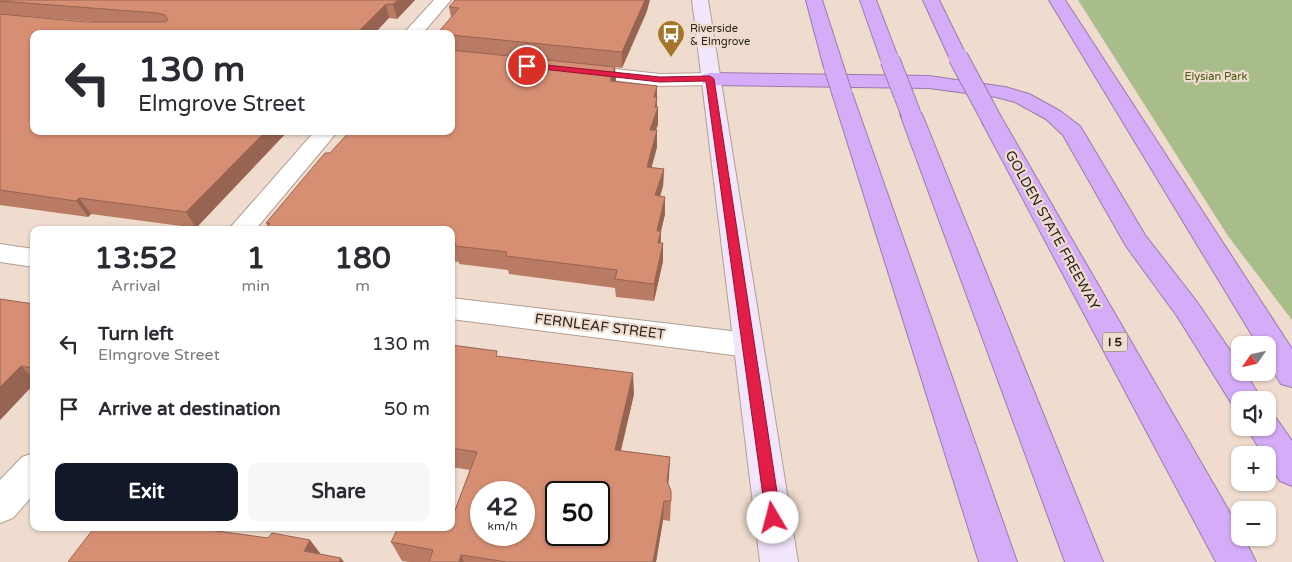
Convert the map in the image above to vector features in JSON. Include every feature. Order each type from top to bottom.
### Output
[{"type":"highway","points":[[805,0],[816,9],[998,562]]},
{"type":"highway","points":[[868,0],[1084,562]]},
{"type":"highway","name":"GOLDEN STATE FREEWAY","points":[[931,0],[958,57],[993,122],[1238,562]]},
{"type":"highway","points":[[1057,0],[1292,375]]},
{"type":"highway","points":[[710,79],[929,82],[998,91],[1022,98],[1053,115],[1072,131],[1135,240],[1187,309],[1240,391]]},
{"type":"highway","points":[[1269,436],[1292,470]]},
{"type":"main road","points":[[700,0],[780,562]]},
{"type":"street","points":[[416,30],[443,0]]},
{"type":"street","points":[[560,69],[660,80],[710,79]]},
{"type":"street","points":[[244,226],[324,135]]},
{"type":"street","points":[[0,253],[30,257]]},
{"type":"street","name":"FERNLEAF STREET","points":[[455,308],[748,345]]},
{"type":"street","points":[[0,506],[30,472]]},
{"type":"green space","name":"Elysian Park","points":[[1078,0],[1292,0],[1292,320],[1228,236]]},
{"type":"building","points":[[398,0],[393,4],[386,4],[360,30],[30,30],[30,135],[262,135],[186,212],[79,198],[76,201],[0,190],[0,14],[86,22],[166,22],[168,20],[165,15],[157,13],[0,1]]},
{"type":"building","points":[[455,0],[645,0],[622,52],[455,35],[455,30],[440,30],[459,8],[449,7]]},
{"type":"building","points":[[455,50],[615,67],[610,81],[657,86],[654,97],[657,97],[655,107],[658,107],[650,130],[657,130],[647,167],[664,169],[655,195],[665,197],[657,231],[661,231],[658,243],[663,243],[654,284],[615,279],[617,270],[506,256],[507,252],[455,246],[455,226],[268,226],[270,223],[266,223],[325,153],[330,153],[346,135],[455,135]]},
{"type":"building","points":[[0,299],[30,303],[30,367],[21,366],[0,387]]},
{"type":"building","points":[[455,346],[497,351],[496,356],[633,373],[615,450],[670,457],[667,481],[671,491],[671,501],[664,501],[653,562],[507,562],[461,555],[459,562],[429,562],[433,550],[391,542],[396,531],[455,531],[455,510],[477,452],[455,449]]},
{"type":"building","points":[[92,531],[217,531],[268,538],[272,533],[310,540],[304,551],[341,558],[339,562],[68,562]]},
{"type":"place","name":"Riverside & Elmgrove","points":[[671,58]]},
{"type":"route","points":[[527,66],[660,80],[710,79],[773,518]]}]
